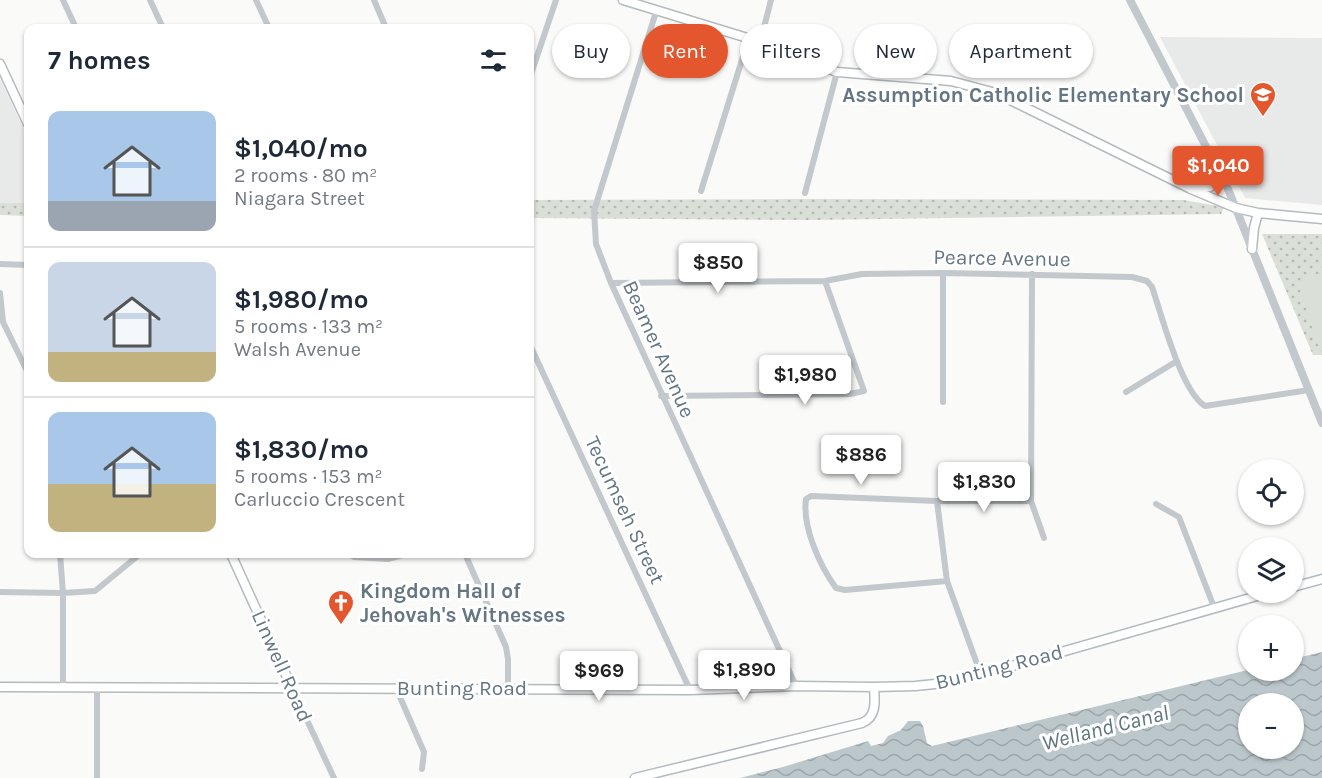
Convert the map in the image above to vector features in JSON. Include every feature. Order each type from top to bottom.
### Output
[{"type":"main road","points":[[623,0],[740,36]]},
{"type":"main road","points":[[0,64],[24,115]]},
{"type":"main road","points":[[842,72],[951,81],[996,93],[1191,189],[1236,208],[1258,213],[1322,219]]},
{"type":"main road","points":[[1191,189],[1210,187],[1217,183],[1221,176]]},
{"type":"main road","points":[[1252,249],[1258,213]]},
{"type":"main road","name":"Linwell Road","points":[[233,558],[292,688]]},
{"type":"main road","points":[[1304,584],[1322,579]]},
{"type":"main road","name":"Bunting Road","points":[[0,687],[690,690],[796,686],[874,687],[945,683],[981,675],[1238,601]]},
{"type":"main road","points":[[635,778],[866,721],[873,713],[874,687]]},
{"type":"street","points":[[63,0],[74,24]]},
{"type":"street","points":[[150,0],[161,24]]},
{"type":"street","points":[[256,0],[267,24]]},
{"type":"street","points":[[374,0],[384,24]]},
{"type":"street","points":[[534,65],[556,0]]},
{"type":"street","points":[[765,24],[771,0]]},
{"type":"street","points":[[1130,0],[1236,208],[1322,423]]},
{"type":"street","name":"Beamer Avenue","points":[[656,12],[594,211],[596,244],[611,284],[796,686]]},
{"type":"street","points":[[701,191],[740,66]]},
{"type":"street","points":[[806,193],[835,78]]},
{"type":"street","points":[[0,264],[24,265]]},
{"type":"street","points":[[943,273],[943,402]]},
{"type":"street","name":"Pearce Avenue","points":[[611,284],[825,281],[862,274],[943,273],[1132,277],[1147,282],[1152,287],[1177,361],[1198,402],[1205,406],[1309,390]]},
{"type":"street","points":[[1032,274],[1031,501],[1044,538]]},
{"type":"street","points":[[662,396],[864,392],[825,281]]},
{"type":"street","points":[[0,293],[3,322],[24,365]]},
{"type":"street","name":"Tecumseh Street","points":[[534,354],[690,690]]},
{"type":"street","points":[[1126,392],[1177,361]]},
{"type":"street","points":[[948,581],[845,590],[836,588],[826,574],[809,530],[804,511],[806,499],[811,496],[937,501],[1031,501]]},
{"type":"street","points":[[937,501],[948,581],[981,675]]},
{"type":"street","points":[[1156,504],[1179,517],[1214,607]]},
{"type":"street","points":[[60,558],[63,593],[63,687]]},
{"type":"street","points":[[0,592],[95,591],[135,558]]},
{"type":"street","points":[[371,558],[392,558]]},
{"type":"street","points":[[467,558],[506,647],[508,688]]},
{"type":"street","points":[[97,687],[97,778]]},
{"type":"street","name":"Linwell Road","points":[[292,688],[334,778]]},
{"type":"street","points":[[396,688],[424,752],[422,769]]},
{"type":"shaded area","name":"Assumption Catholic Elementary School","points":[[1160,37],[1322,38],[1322,205],[1245,198]]},
{"type":"shaded area","points":[[0,79],[24,130],[24,203],[0,203]]},
{"type":"shaded area","points":[[534,200],[1183,200],[1224,207],[1221,214],[809,220],[534,218]]},
{"type":"shaded area","points":[[0,203],[24,203],[24,216],[0,215]]},
{"type":"shaded area","points":[[1262,234],[1322,234],[1322,355],[1313,355]]},
{"type":"shaded area","points":[[1322,274],[1322,346],[1318,345],[1298,283],[1306,275]]},
{"type":"water","name":"Welland Canal","points":[[1322,652],[1322,778],[740,778],[868,741],[871,746],[883,743],[888,736],[901,730],[908,721],[920,721],[927,743],[932,746],[1238,672],[1238,681],[1304,681],[1304,656]]},
{"type":"place","name":"Assumption Catholic Elementary School","points":[[1263,118]]},
{"type":"place","name":"Kingdom Hall of Jehovah's Witnesses","points":[[341,626]]}]
